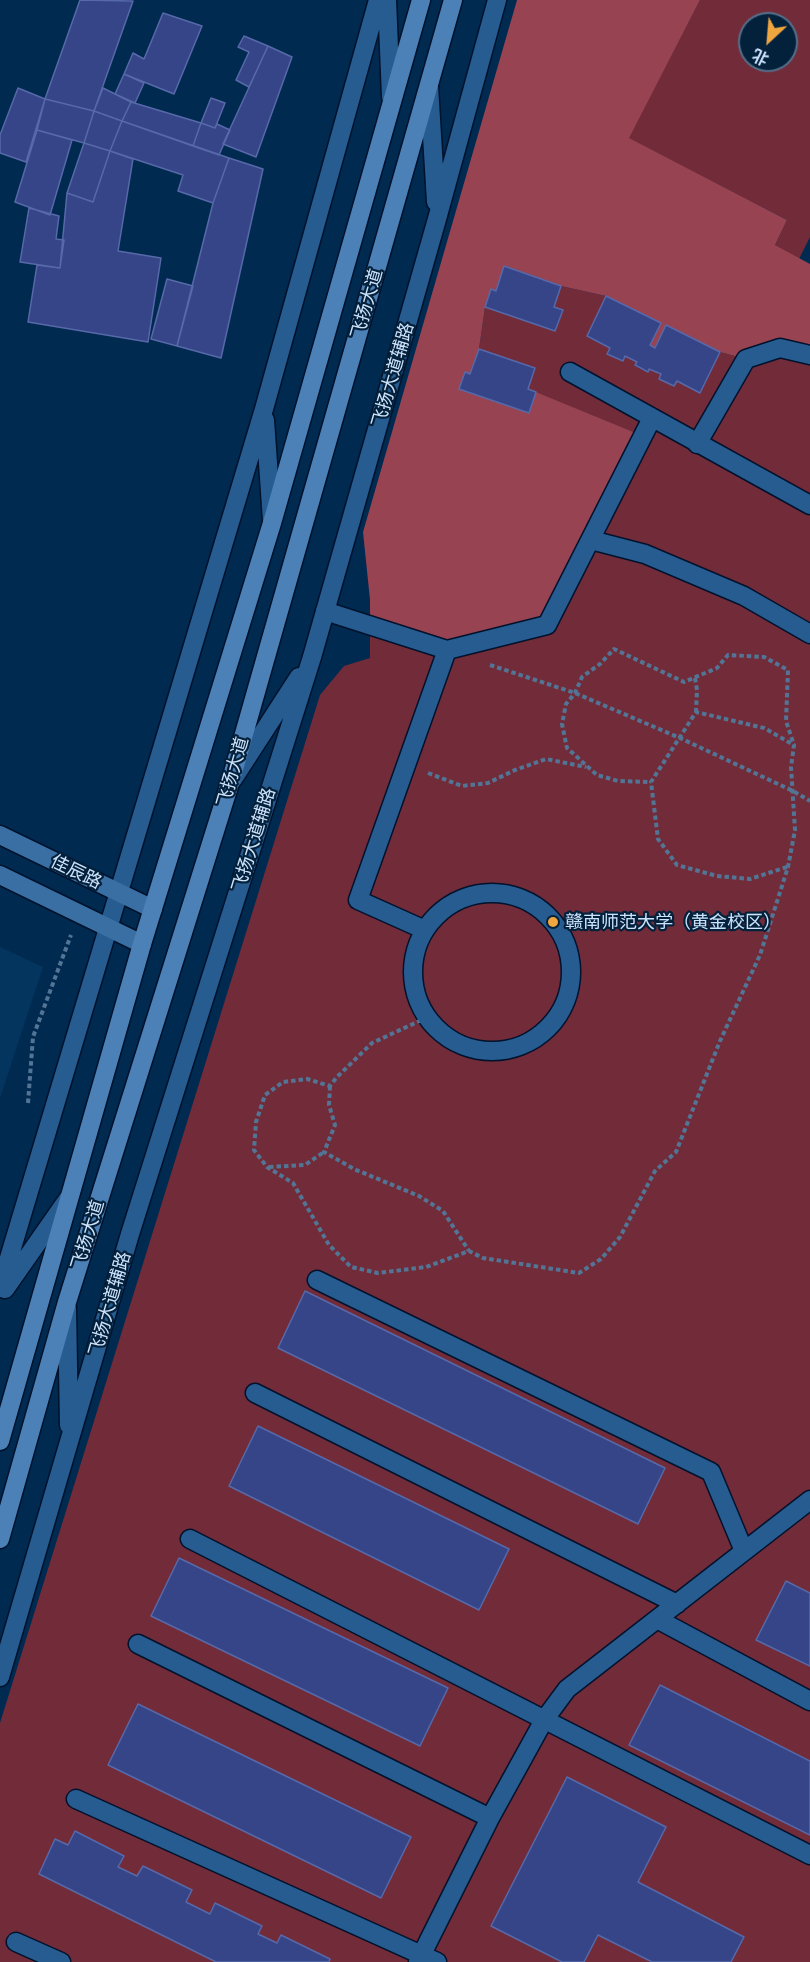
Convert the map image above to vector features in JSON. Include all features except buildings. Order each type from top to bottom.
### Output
[{"type":"main road","name":"飞扬大道","points":[[0,1441],[142,944],[272,523],[421,0]]},
{"type":"main road","name":"飞扬大道","points":[[0,1539],[67,1302],[230,783],[453,0]]},
{"type":"main road","name":"佳辰路","points":[[0,835],[153,909]]},
{"type":"main road","name":"佳辰路","points":[[0,875],[142,944]]},
{"type":"street","points":[[0,1288],[264,409],[378,0]]},
{"type":"street","points":[[387,0],[392,106]]},
{"type":"street","name":"飞扬大道辅路","points":[[0,1677],[70,1445],[130,1234],[326,611],[497,0]]},
{"type":"street","points":[[429,85],[437,219]]},
{"type":"street","points":[[697,444],[746,359],[780,348],[810,355]]},
{"type":"street","points":[[570,372],[810,505]]},
{"type":"street","points":[[264,409],[272,523]]},
{"type":"street","points":[[326,611],[447,650],[547,625],[652,418]]},
{"type":"street","points":[[591,540],[645,554],[744,596],[810,634]]},
{"type":"street","points":[[425,930],[358,900],[447,650]]},
{"type":"street","points":[[230,783],[312,657]]},
{"type":"street","points":[[486,893],[511,895],[534,905],[553,921],[566,943],[572,967],[570,992],[560,1015],[542,1035],[517,1048],[490,1052],[463,1046],[439,1032],[428,1017],[422,1010],[414,984],[414,956],[425,930],[441,912],[462,899],[486,893]]},
{"type":"street","points":[[0,1296],[69,1197]]},
{"type":"street","points":[[317,1280],[711,1472],[744,1551]]},
{"type":"street","points":[[67,1302],[70,1445]]},
{"type":"street","points":[[255,1394],[676,1604]]},
{"type":"street","points":[[76,1799],[426,1960],[490,1818],[544,1720],[567,1689],[810,1500]]},
{"type":"street","points":[[190,1539],[810,1855]]},
{"type":"street","points":[[657,1619],[810,1701]]},
{"type":"street","points":[[138,1644],[490,1818]]},
{"type":"street","points":[[16,1942],[61,1962]]},
{"type":"path","points":[[324,1152],[354,1168],[419,1196],[443,1211],[469,1251],[483,1258],[579,1273],[601,1259],[620,1238],[655,1171],[676,1152],[720,1041],[760,955],[788,867],[795,830],[791,766],[794,745],[786,721],[788,670],[764,657],[728,655],[717,668],[684,682],[614,649],[582,678],[575,693],[566,704],[562,724],[567,748],[597,775],[618,781],[651,782]]},
{"type":"path","points":[[490,664],[575,693],[680,738],[810,801]]},
{"type":"path","points":[[695,678],[696,712],[651,782],[658,839],[677,865],[717,876],[750,879],[788,867]]},
{"type":"path","points":[[696,712],[764,728],[794,745]]},
{"type":"path","points":[[406,766],[462,786],[488,783],[546,759],[587,767]]},
{"type":"path","points":[[28,1110],[33,1037],[79,914]]},
{"type":"path","points":[[267,1167],[305,1165],[324,1152],[335,1125],[329,1105],[330,1086],[372,1043],[428,1017]]},
{"type":"path","points":[[330,1086],[307,1079],[283,1082],[265,1095],[256,1122],[254,1150],[267,1167],[293,1182],[329,1245],[351,1267],[378,1273],[426,1267],[469,1251]]},
{"type":"shaded area","points":[[517,0],[700,0],[629,138],[787,220],[775,245],[810,264],[810,355],[746,359],[720,352],[666,325],[655,348],[650,345],[660,323],[606,296],[561,286],[505,266],[496,291],[491,290],[485,307],[479,349],[470,374],[465,372],[459,389],[529,413],[536,392],[643,436],[547,625],[447,650],[370,624],[370,600],[363,532]]},
{"type":"shaded area","points":[[700,0],[810,0],[810,237],[799,259],[775,245],[787,220],[628,138]]},
{"type":"shaded area","name":"赣南师范大学（黄金校区）","points":[[561,286],[606,296],[587,337],[610,348],[607,354],[622,361],[625,356],[637,362],[635,366],[647,372],[649,369],[661,374],[659,379],[674,386],[677,381],[701,392],[720,352],[746,359],[810,355],[810,1962],[0,1962],[0,1723],[320,695],[344,666],[370,658],[370,624],[642,436],[528,389],[535,368],[479,349],[485,307],[555,331],[563,310],[554,307]]},
{"type":"shaded area","points":[[0,947],[43,967],[0,1098]]},
{"type":"place","name":"赣南师范大学（黄金校区）","points":[[553,922]]}]
